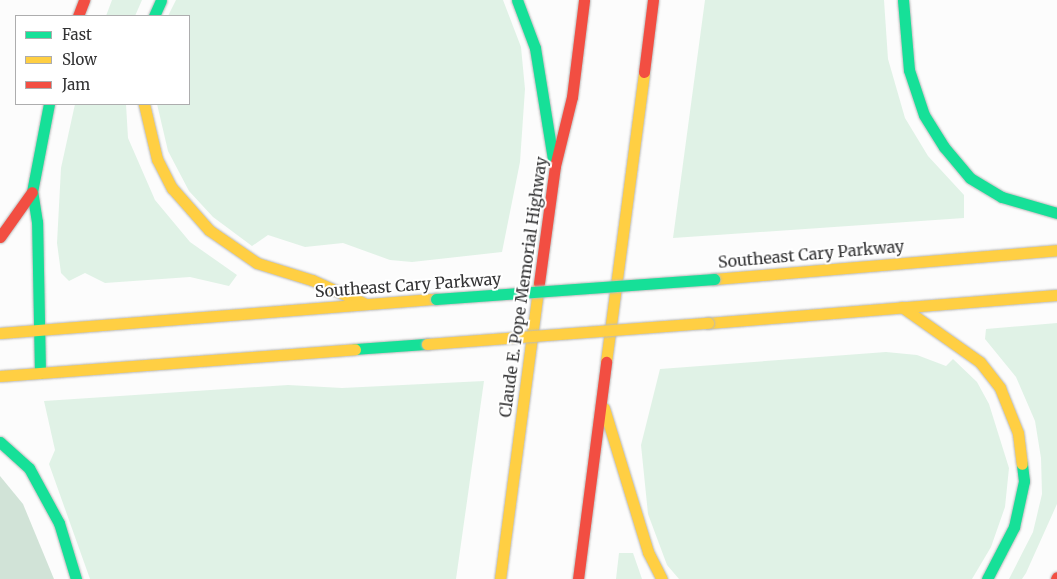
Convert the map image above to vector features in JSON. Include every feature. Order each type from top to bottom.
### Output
[{"type":"main road","points":[[78,15],[84,0]]},
{"type":"main road","points":[[154,15],[162,0]]},
{"type":"main road","points":[[517,0],[535,48],[555,166]]},
{"type":"main road","name":"Claude E. Pope Memorial Highway","points":[[500,579],[555,166],[572,97],[584,0]]},
{"type":"main road","points":[[578,579],[653,0]]},
{"type":"main road","points":[[903,0],[909,70],[924,115],[944,147],[970,178],[1002,196],[1057,213]]},
{"type":"main road","points":[[40,373],[37,222],[32,192],[49,105]]},
{"type":"main road","points":[[144,105],[157,159],[172,188],[215,235],[257,263],[312,280],[366,304]]},
{"type":"main road","points":[[0,237],[32,192]]},
{"type":"main road","name":"Southeast Cary Parkway","points":[[0,333],[38,332],[366,304],[714,279],[1057,250]]},
{"type":"main road","points":[[0,376],[1057,295]]},
{"type":"main road","points":[[902,307],[980,362],[1000,388],[1018,433],[1024,481],[1014,527],[987,579]]},
{"type":"main road","points":[[601,395],[648,552],[662,579]]},
{"type":"main road","points":[[0,442],[30,468],[59,524],[76,579]]},
{"type":"green space","points":[[112,0],[142,0],[135,15],[106,15]]},
{"type":"green space","points":[[176,0],[503,0],[521,47],[525,89],[520,162],[502,252],[412,262],[390,260],[343,243],[305,247],[268,235],[252,246],[213,217],[189,191],[168,151],[157,105],[190,105],[190,15],[168,15]]},
{"type":"green space","points":[[705,0],[884,0],[888,59],[905,118],[928,156],[964,195],[964,218],[673,238]]},
{"type":"green space","points":[[75,105],[126,105],[128,138],[155,200],[190,242],[237,275],[229,286],[190,277],[105,283],[85,273],[69,281],[61,273],[57,243],[61,168]]},
{"type":"green space","points":[[1057,323],[1057,504],[1026,573],[1022,579],[1009,579],[1033,532],[1042,494],[1041,458],[1035,421],[1016,377],[985,339],[986,329]]},
{"type":"green space","points":[[886,352],[917,355],[946,366],[953,359],[977,382],[989,404],[1009,468],[1005,507],[991,547],[972,579],[679,579],[667,565],[648,514],[641,445],[660,369]]},
{"type":"green space","points":[[484,381],[456,579],[90,579],[49,464],[55,450],[44,401],[288,385],[342,388]]},
{"type":"green space","points":[[0,476],[23,504],[54,579],[0,579]]},
{"type":"green space","points":[[619,553],[633,553],[642,579],[616,579]]},
{"type":"traffic: fast","points":[[154,15],[161,0]]},
{"type":"traffic: fast","points":[[517,0],[535,48],[553,159]]},
{"type":"traffic: fast","points":[[903,0],[909,70],[924,115],[944,147],[970,178],[1002,197],[1057,213]]},
{"type":"traffic: fast","points":[[40,373],[37,222],[32,192],[49,105]]},
{"type":"traffic: fast","points":[[436,299],[714,279]]},
{"type":"traffic: fast","points":[[355,349],[427,344]]},
{"type":"traffic: fast","points":[[0,442],[29,468],[59,523],[76,579]]},
{"type":"traffic: fast","points":[[987,579],[1014,527],[1024,481],[1022,464]]},
{"type":"traffic: slow","points":[[606,362],[644,72]]},
{"type":"traffic: slow","points":[[144,105],[157,159],[172,188],[209,230],[257,263],[312,280],[366,304]]},
{"type":"traffic: slow","points":[[714,279],[1057,250]]},
{"type":"traffic: slow","points":[[500,579],[539,283]]},
{"type":"traffic: slow","points":[[708,323],[1057,295]]},
{"type":"traffic: slow","points":[[0,333],[436,299]]},
{"type":"traffic: slow","points":[[902,307],[980,362],[1000,388],[1018,433],[1022,464]]},
{"type":"traffic: slow","points":[[427,344],[708,323]]},
{"type":"traffic: slow","points":[[0,376],[355,349]]},
{"type":"traffic: slow","points":[[604,408],[648,552],[662,579]]},
{"type":"traffic: jam","points":[[78,15],[84,0]]},
{"type":"traffic: jam","points":[[539,283],[555,166],[572,97],[584,0]]},
{"type":"traffic: jam","points":[[644,72],[653,0]]},
{"type":"traffic: jam","points":[[0,237],[32,192]]},
{"type":"traffic: jam","points":[[578,579],[606,362]]}]
